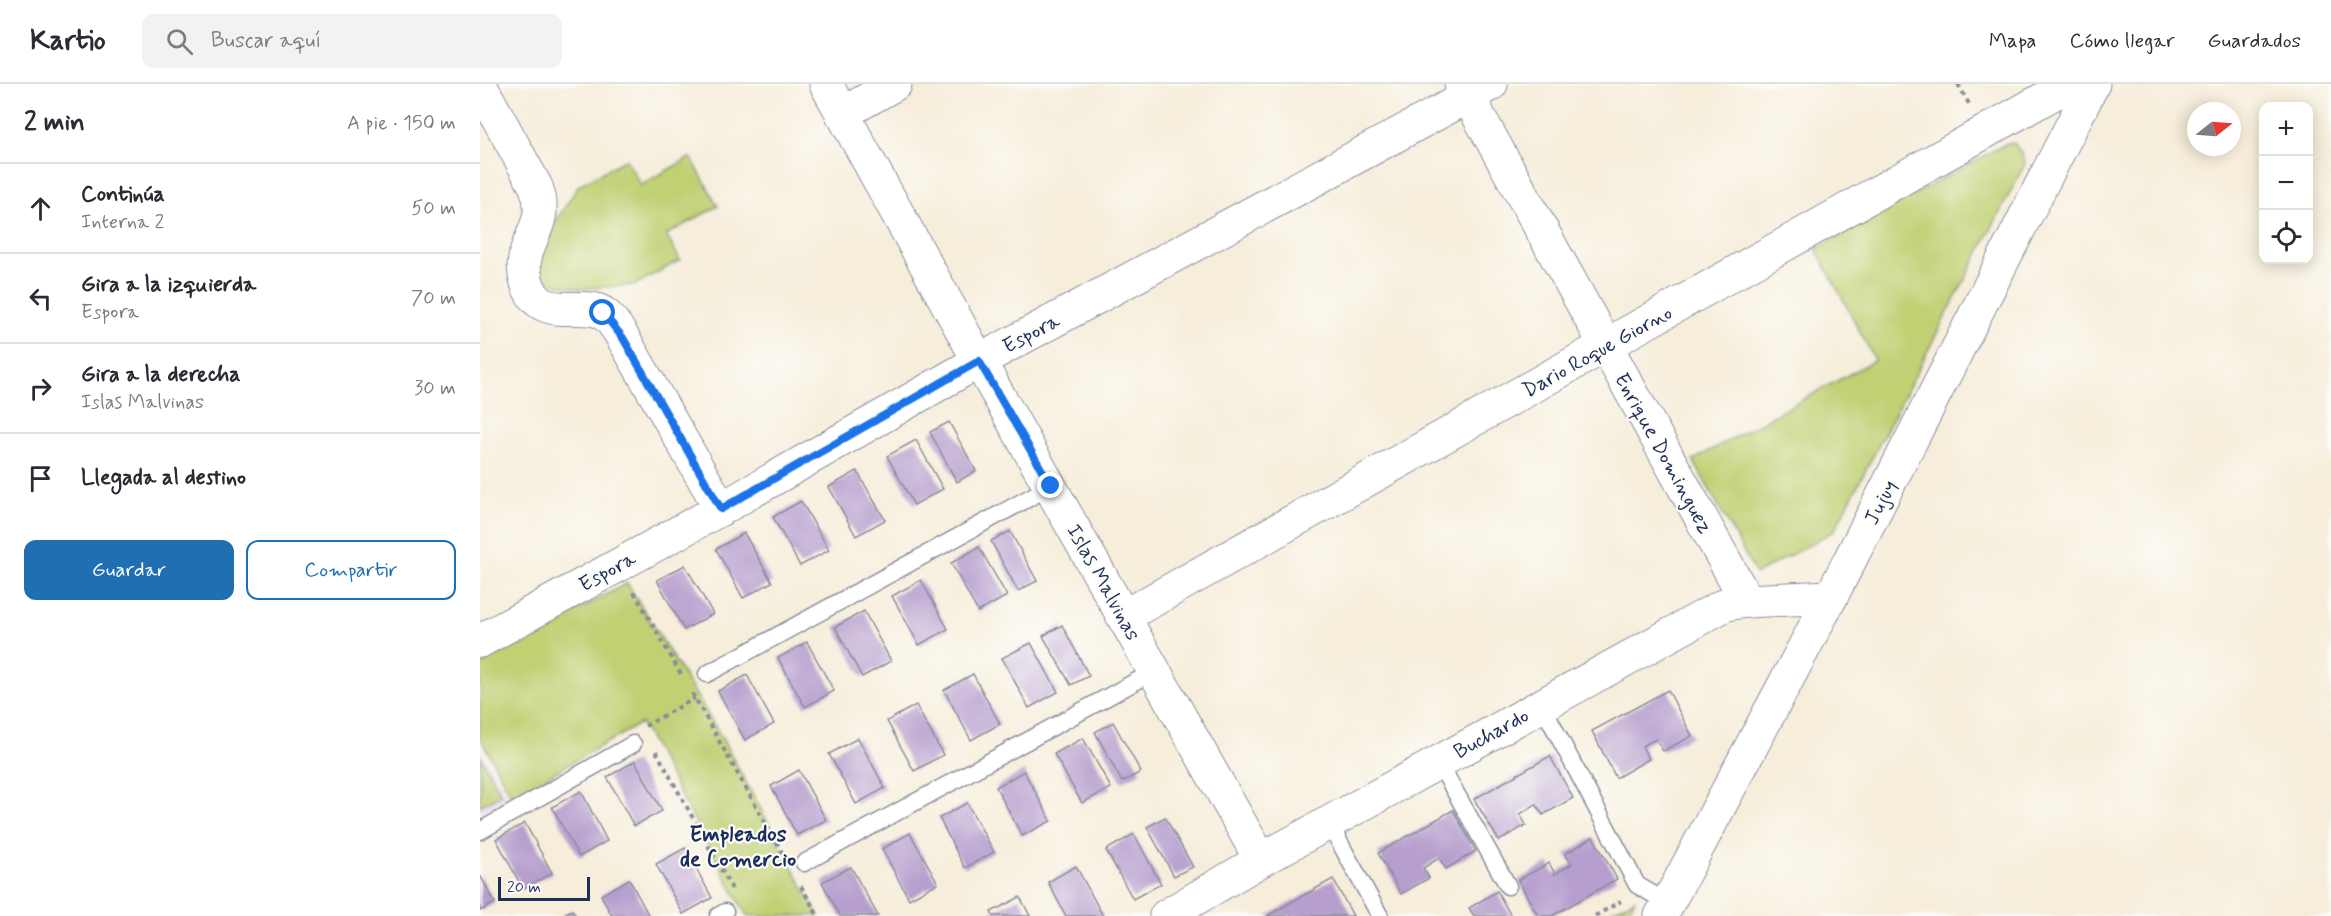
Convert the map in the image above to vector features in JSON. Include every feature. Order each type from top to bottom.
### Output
[{"type":"street","points":[[480,84],[542,200],[542,212],[527,248],[525,261],[525,278],[531,293],[539,301],[557,309],[594,310],[603,313],[611,321],[721,509]]},
{"type":"street","name":"Islas Malvinas","points":[[826,84],[1153,672],[1261,860]]},
{"type":"street","points":[[842,114],[895,84]]},
{"type":"street","name":"Dario Roque Giorno","points":[[1123,617],[2070,84]]},
{"type":"street","name":"Jujuy","points":[[1664,910],[1831,597],[2093,84]]},
{"type":"street","name":"Enrique Dominguez","points":[[1473,88],[1605,346],[1747,601]]},
{"type":"street","name":"Espora","points":[[480,641],[721,509],[979,361],[1473,88]]},
{"type":"street","name":"Buchardo","points":[[1166,916],[1261,860],[1726,604],[1831,597]]},
{"type":"lane","points":[[706,674],[1051,486]]},
{"type":"lane","points":[[796,863],[1153,672]]},
{"type":"lane","points":[[1542,705],[1637,885],[1664,910]]},
{"type":"lane","points":[[480,831],[633,744]]},
{"type":"lane","points":[[1439,763],[1508,886]]},
{"type":"lane","points":[[1329,823],[1380,916]]},
{"type":"path","points":[[618,565],[683,677]]},
{"type":"path","points":[[689,688],[796,863]]},
{"type":"path","points":[[654,748],[735,895]]},
{"type":"path","points":[[800,885],[818,916]]},
{"type":"shaded area","points":[[480,749],[507,798],[480,813]]},
{"type":"green space","points":[[2007,143],[2014,143],[2022,154],[2025,164],[1834,531],[1756,574],[1693,460],[1875,360],[1816,249]]},
{"type":"green space","points":[[691,157],[718,206],[666,235],[680,260],[635,285],[580,289],[555,284],[543,276],[538,258],[548,233],[579,185],[626,159],[641,185]]},
{"type":"green space","points":[[627,583],[718,731],[819,916],[747,916],[641,723],[512,797],[480,737],[480,665]]},
{"type":"green space","points":[[480,756],[501,794],[480,806]]},
{"type":"green space","points":[[1635,899],[1627,916],[1602,916]]},
{"type":"building","points":[[949,422],[976,471],[957,482],[930,432]]},
{"type":"building","points":[[916,440],[943,489],[914,505],[887,456]]},
{"type":"building","points":[[857,471],[885,520],[856,536],[829,487]]},
{"type":"building","points":[[801,501],[829,550],[800,566],[773,517]]},
{"type":"building","points":[[1010,531],[1037,581],[1018,591],[991,541]]},
{"type":"building","points":[[744,533],[772,582],[743,598],[716,549]]},
{"type":"building","points":[[979,547],[1007,596],[978,612],[951,563]]},
{"type":"building","points":[[685,565],[713,614],[684,630],[657,580]]},
{"type":"building","points":[[921,580],[948,629],[919,645],[892,596]]},
{"type":"building","points":[[864,611],[891,661],[862,677],[835,627]]},
{"type":"building","points":[[1062,625],[1089,676],[1071,685],[1043,636]]},
{"type":"building","points":[[807,642],[834,691],[805,707],[778,658]]},
{"type":"building","points":[[1031,643],[1058,692],[1029,708],[1002,658]]},
{"type":"building","points":[[973,674],[1000,724],[971,740],[944,690]]},
{"type":"building","points":[[747,675],[774,724],[745,740],[718,691]]},
{"type":"building","points":[[1668,690],[1692,736],[1663,751],[1656,739],[1642,746],[1649,759],[1616,778],[1592,731]]},
{"type":"building","points":[[916,705],[943,755],[914,771],[887,721]]},
{"type":"building","points":[[1113,722],[1141,772],[1122,782],[1095,732]]},
{"type":"building","points":[[858,738],[885,788],[856,804],[829,754]]},
{"type":"building","points":[[1083,738],[1111,788],[1082,803],[1054,754]]},
{"type":"building","points":[[1550,756],[1573,798],[1543,815],[1536,804],[1520,814],[1526,825],[1499,841],[1474,799]]},
{"type":"building","points":[[635,761],[662,811],[634,826],[607,777]]},
{"type":"building","points":[[799,770],[826,820],[797,835],[771,786]]},
{"type":"building","points":[[1024,771],[1051,821],[1022,836],[996,787]]},
{"type":"building","points":[[581,791],[607,841],[579,857],[552,807]]},
{"type":"building","points":[[967,803],[994,852],[965,868],[939,818]]},
{"type":"building","points":[[1453,810],[1476,851],[1446,869],[1439,858],[1423,868],[1429,878],[1401,894],[1378,853]]},
{"type":"building","points":[[1165,817],[1193,867],[1174,876],[1147,827]]},
{"type":"building","points":[[525,823],[552,873],[523,889],[496,839]]},
{"type":"building","points":[[910,833],[938,883],[909,899],[882,849]]},
{"type":"building","points":[[1134,834],[1161,884],[1133,899],[1106,850]]},
{"type":"building","points":[[1593,837],[1617,879],[1552,916],[1538,916],[1518,880],[1549,863],[1555,874],[1572,864],[1565,854]]},
{"type":"building","points":[[685,848],[712,898],[683,914],[656,864]]},
{"type":"building","points":[[1076,866],[1103,916],[1066,916],[1048,882]]},
{"type":"building","points":[[851,867],[878,916],[840,916],[822,882]]},
{"type":"building","points":[[480,875],[495,903],[480,911]]},
{"type":"building","points":[[629,879],[649,916],[612,916],[601,895]]},
{"type":"building","points":[[1333,879],[1353,916],[1267,916],[1295,900]]},
{"type":"building","points":[[1497,891],[1511,916],[1474,916],[1469,908]]},
{"type":"building","points":[[1020,897],[1030,916],[993,916],[991,912]]},
{"type":"building","points":[[572,910],[576,916],[561,916]]},
{"type":"district","name":"Empleados de Comercio","points":[[738,846]]},
{"type":"route","points":[[603,313],[623,338],[721,509],[979,361],[1051,486]]}]
